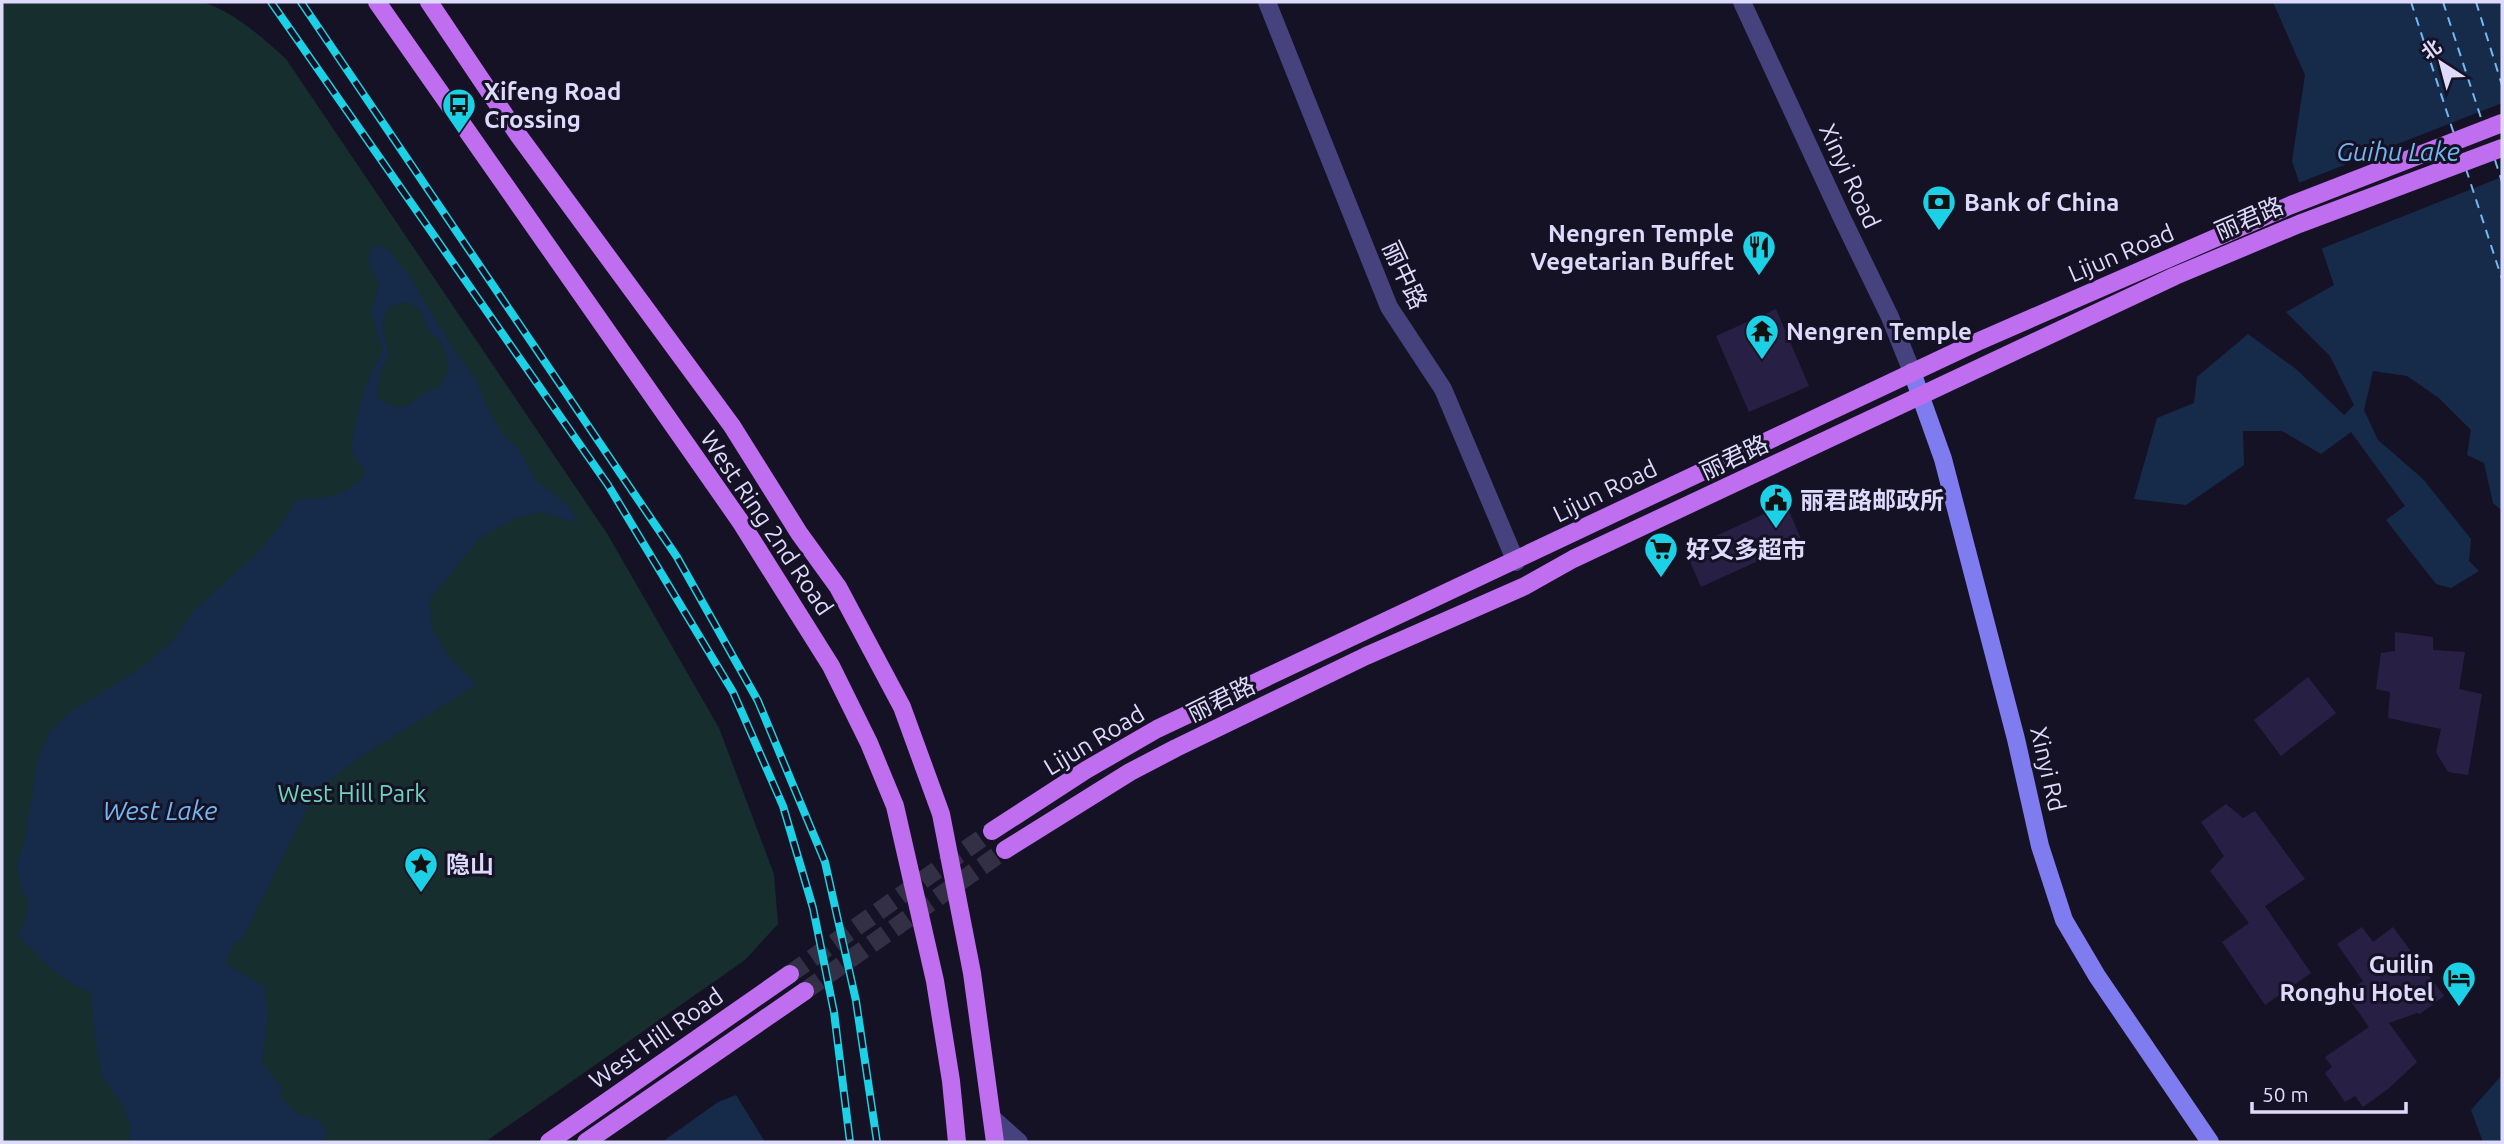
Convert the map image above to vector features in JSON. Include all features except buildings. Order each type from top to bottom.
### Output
[{"type":"main road","name":"West Ring 2nd Road","points":[[377,2],[740,521],[831,666],[869,743],[895,806],[934,981],[951,1081],[957,1142]]},
{"type":"main road","name":"West Ring 2nd Road","points":[[429,2],[519,136],[732,426],[799,533],[838,587],[902,708],[942,814],[972,973],[995,1142]]},
{"type":"main road","name":"Lijun Road","points":[[992,831],[1086,770],[1157,729],[1287,666],[1516,562],[1912,372],[2291,205],[2502,123]]},
{"type":"main road","name":"丽君路","points":[[1005,850],[1130,772],[1176,748],[1366,656],[1525,586],[1573,559],[2175,276],[2299,224],[2502,148]]},
{"type":"main road","name":"Xinyi Rd","points":[[1912,372],[1943,459],[2016,739],[2040,846],[2064,920],[2097,976],[2210,1142]]},
{"type":"main road","name":"West Hill Road","points":[[549,1142],[790,974]]},
{"type":"main road","points":[[586,1142],[805,991]]},
{"type":"street","name":"丽中路","points":[[1266,2],[1389,307],[1443,389],[1516,562]]},
{"type":"street","name":"Xinyi Road","points":[[1742,2],[1890,317],[1912,372]]},
{"type":"street","points":[[992,1118],[1019,1142]]},
{"type":"green space","name":"West Hill Park","points":[[2,2],[203,2],[237,19],[286,59],[608,535],[719,728],[774,874],[778,924],[745,960],[485,1142],[2,1142]]},
{"type":"water","name":"Guihu Lake","points":[[2273,2],[2502,2],[2502,511],[2493,503],[2484,463],[2467,455],[2471,430],[2439,398],[2407,376],[2373,371],[2364,410],[2378,440],[2423,479],[2471,539],[2469,561],[2479,571],[2451,588],[2436,584],[2386,520],[2405,506],[2351,432],[2321,454],[2282,431],[2243,431],[2244,465],[2186,505],[2134,499],[2157,418],[2194,403],[2197,377],[2248,334],[2296,369],[2344,415],[2354,405],[2330,356],[2286,312],[2334,285],[2292,161],[2305,75]]},
{"type":"water","name":"West Lake","points":[[373,245],[388,249],[409,276],[456,353],[476,379],[501,432],[519,450],[537,482],[566,503],[579,523],[540,512],[516,518],[479,538],[429,600],[433,632],[452,661],[477,684],[360,757],[329,781],[306,810],[242,940],[233,943],[226,964],[264,986],[268,1013],[262,1063],[282,1088],[280,1097],[298,1114],[320,1121],[328,1135],[320,1142],[129,1142],[131,1128],[121,1102],[102,1077],[91,993],[59,975],[18,935],[26,920],[28,900],[21,889],[17,865],[25,838],[38,757],[51,731],[70,712],[140,669],[173,641],[192,613],[260,550],[278,529],[296,500],[334,495],[349,488],[366,474],[351,450],[362,399],[383,351],[371,313],[379,285],[368,260]],"holes":[[[405,302],[420,309],[429,332],[440,340],[448,359],[448,371],[440,387],[425,393],[408,406],[394,407],[377,398],[379,375],[389,356],[382,323],[388,307]]]},
{"type":"water","points":[[2502,1075],[2502,1138],[2498,1142],[2483,1142],[2471,1110]]},
{"type":"water","points":[[736,1095],[765,1142],[662,1142],[718,1102]]},
{"type":"pier","points":[[2502,103],[2502,177],[2318,250],[2296,184]]},
{"type":"ferry route","points":[[2411,2],[2454,134]]},
{"type":"ferry route","points":[[2443,2],[2482,121]]},
{"type":"ferry route","points":[[2476,2],[2502,85]]},
{"type":"ferry route","points":[[2495,160],[2502,182]]},
{"type":"ferry route","points":[[2466,169],[2502,279]]},
{"type":"tunnel","points":[[790,974],[992,831]]},
{"type":"tunnel","points":[[805,991],[1005,850]]},
{"type":"railway","points":[[271,2],[608,485],[733,692],[783,806],[813,908],[834,1012],[850,1142]]},
{"type":"railway","points":[[301,2],[677,557],[758,701],[825,862],[856,1001],[877,1142]]},
{"type":"place","name":"Xifeng Road Crossing","points":[[459,135]]},
{"type":"place","name":"Bank of China","points":[[1939,232]]},
{"type":"place","name":"Nengren Temple Vegetarian Buffet","points":[[1759,277]]},
{"type":"place","name":"Nengren Temple","points":[[1762,361]]},
{"type":"place","name":"丽君路邮政所","points":[[1776,530]]},
{"type":"place","name":"好又多超市","points":[[1661,579]]},
{"type":"place","name":"隐山","points":[[421,894]]},
{"type":"place","name":"Guilin Ronghu Hotel","points":[[2459,1008]]}]
